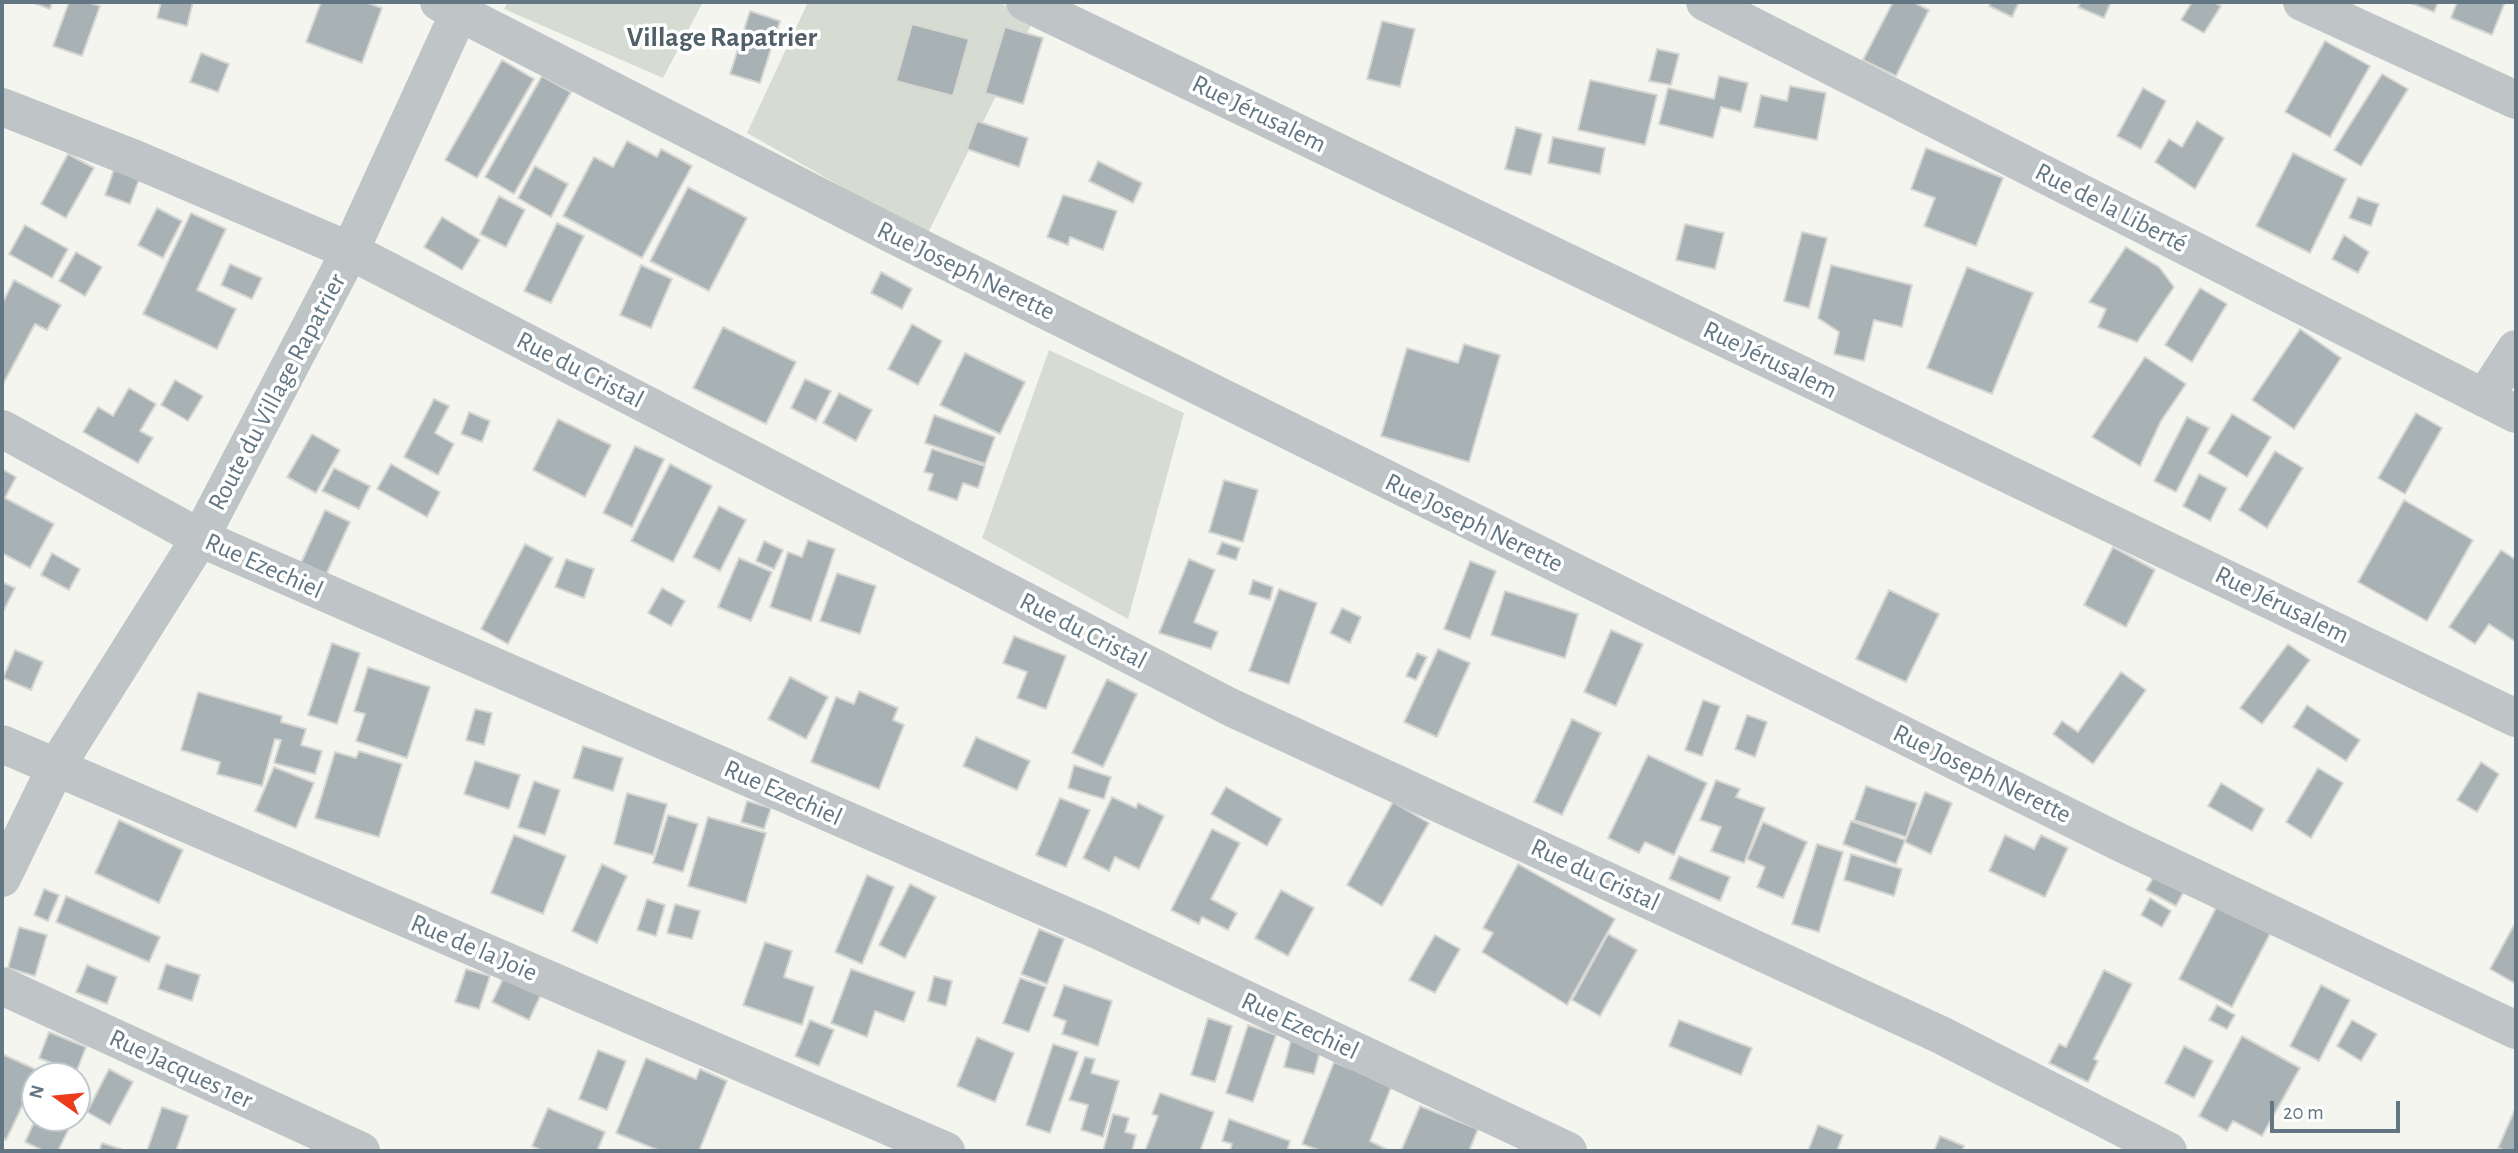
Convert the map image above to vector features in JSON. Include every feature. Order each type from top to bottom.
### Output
[{"type":"street","name":"Rue Jérusalem","points":[[1025,2],[2516,718]]},
{"type":"street","name":"Rue de la Liberté","points":[[1705,2],[2500,406]]},
{"type":"street","points":[[2302,2],[2516,100]]},
{"type":"street","name":"Route du Village Rapatrier","points":[[2,878],[56,768],[200,538],[350,251],[454,5]]},
{"type":"street","name":"Rue Joseph Nerette","points":[[454,5],[898,237],[2121,843],[2516,1030]]},
{"type":"street","name":"Rue du Cristal","points":[[2,107],[135,159],[350,251],[1230,707],[1941,1035],[2168,1151]]},
{"type":"street","points":[[2500,406],[2516,349]]},
{"type":"street","name":"Rue Ezechiel","points":[[2,429],[200,538],[1100,931],[1568,1151]]},
{"type":"street","name":"Rue de la Joie","points":[[2,744],[946,1151]]},
{"type":"street","name":"Rue Jacques 1er","points":[[2,986],[361,1151]]},
{"type":"shaded area","points":[[508,2],[703,2],[663,78],[504,9]]},
{"type":"shaded area","points":[[808,2],[998,2],[1034,19],[927,235],[747,133]]},
{"type":"shaded area","points":[[1049,350],[1184,413],[1128,619],[982,538]]},
{"type":"building","points":[[31,2],[52,2],[50,9]]},
{"type":"building","points":[[69,2],[87,2],[100,6],[82,56],[53,46]]},
{"type":"building","points":[[161,2],[193,2],[187,26],[157,18]]},
{"type":"building","points":[[321,2],[365,2],[382,8],[362,63],[306,42]]},
{"type":"building","points":[[1893,2],[1913,2],[1929,10],[1896,76],[1863,60]]},
{"type":"building","points":[[1991,2],[2019,2],[2012,17],[1989,6]]},
{"type":"building","points":[[2081,2],[2111,2],[2104,18],[2078,7]]},
{"type":"building","points":[[2192,2],[2213,2],[2221,6],[2204,33],[2181,20]]},
{"type":"building","points":[[2408,2],[2438,2],[2434,12]]},
{"type":"building","points":[[2457,2],[2505,2],[2492,35],[2451,18]]},
{"type":"building","points":[[750,11],[780,21],[760,83],[730,74]]},
{"type":"building","points":[[1382,21],[1415,29],[1400,87],[1367,79]]},
{"type":"building","points":[[912,24],[969,39],[953,96],[896,81]]},
{"type":"building","points":[[1005,27],[1043,38],[1023,104],[985,93]]},
{"type":"building","points":[[2325,41],[2370,66],[2330,137],[2285,112]]},
{"type":"building","points":[[1657,49],[1679,54],[1671,85],[1649,81]]},
{"type":"building","points":[[201,53],[229,64],[218,92],[190,82]]},
{"type":"building","points":[[502,60],[534,79],[477,178],[445,160]]},
{"type":"building","points":[[2382,74],[2408,89],[2361,166],[2334,150]]},
{"type":"building","points":[[542,76],[571,92],[514,194],[485,177]]},
{"type":"building","points":[[1719,76],[1748,83],[1741,112],[1721,107],[1713,138],[1659,124],[1668,88],[1714,99]]},
{"type":"building","points":[[1590,80],[1657,95],[1645,145],[1578,130]]},
{"type":"building","points":[[1790,86],[1826,93],[1817,140],[1754,127],[1761,95],[1787,101]]},
{"type":"building","points":[[2143,88],[2166,101],[2141,149],[2117,136]]},
{"type":"building","points":[[977,121],[1028,138],[1019,167],[967,149]]},
{"type":"building","points":[[2197,121],[2224,138],[2195,189],[2155,162],[2169,139],[2182,147]]},
{"type":"building","points":[[1516,127],[1542,134],[1531,175],[1505,169]]},
{"type":"building","points":[[1553,137],[1605,148],[1600,174],[1548,163]]},
{"type":"building","points":[[627,141],[657,157],[661,149],[692,166],[642,258],[563,216],[594,157],[613,167]]},
{"type":"building","points":[[1926,148],[2003,178],[1976,246],[1924,226],[1935,198],[1911,189]]},
{"type":"building","points":[[2293,153],[2346,179],[2310,253],[2256,226]]},
{"type":"building","points":[[68,154],[94,168],[66,218],[41,204]]},
{"type":"building","points":[[1098,161],[1142,183],[1133,203],[1089,181]]},
{"type":"building","points":[[116,164],[141,174],[130,204],[105,195]]},
{"type":"building","points":[[535,166],[568,184],[551,217],[518,198]]},
{"type":"building","points":[[688,187],[747,218],[709,291],[650,261]]},
{"type":"building","points":[[1063,195],[1117,211],[1103,250],[1070,237],[1068,245],[1047,237]]},
{"type":"building","points":[[499,196],[525,210],[506,247],[480,234]]},
{"type":"building","points":[[2358,197],[2379,204],[2371,226],[2349,218]]},
{"type":"building","points":[[157,208],[182,221],[163,258],[138,245]]},
{"type":"building","points":[[191,213],[226,229],[197,290],[236,309],[217,349],[143,314]]},
{"type":"building","points":[[442,217],[480,240],[462,270],[424,247]]},
{"type":"building","points":[[557,223],[584,236],[551,303],[524,291]]},
{"type":"building","points":[[1685,224],[1724,233],[1715,269],[1676,260]]},
{"type":"building","points":[[25,225],[68,249],[52,278],[9,254]]},
{"type":"building","points":[[1802,232],[1827,238],[1809,308],[1784,301]]},
{"type":"building","points":[[2344,235],[2369,252],[2358,273],[2332,259]]},
{"type":"building","points":[[2126,247],[2159,267],[2174,287],[2137,342],[2098,327],[2106,309],[2089,302]]},
{"type":"building","points":[[76,252],[102,267],[85,296],[59,281]]},
{"type":"building","points":[[230,264],[262,278],[252,299],[221,285]]},
{"type":"building","points":[[641,265],[672,279],[651,328],[620,315]]},
{"type":"building","points":[[1831,265],[1912,285],[1902,327],[1874,320],[1864,361],[1834,354],[1839,332],[1818,318]]},
{"type":"building","points":[[1967,267],[2033,293],[1992,394],[1927,368]]},
{"type":"building","points":[[881,272],[912,289],[902,309],[871,293]]},
{"type":"building","points":[[14,280],[61,305],[47,330],[35,324],[2,386],[2,304]]},
{"type":"building","points":[[2200,288],[2227,304],[2192,362],[2165,345]]},
{"type":"building","points":[[912,324],[942,341],[918,385],[888,369]]},
{"type":"building","points":[[723,327],[796,362],[766,424],[693,388]]},
{"type":"building","points":[[2300,329],[2341,358],[2294,429],[2252,400]]},
{"type":"building","points":[[1464,344],[1500,355],[1469,462],[1381,436],[1407,348],[1458,363]]},
{"type":"building","points":[[965,353],[1025,382],[1000,434],[940,405]]},
{"type":"building","points":[[2145,357],[2186,384],[2161,421],[2140,466],[2092,437]]},
{"type":"building","points":[[805,379],[831,391],[816,421],[791,408]]},
{"type":"building","points":[[175,380],[203,396],[188,421],[161,405]]},
{"type":"building","points":[[129,388],[156,404],[140,431],[153,438],[138,463],[83,432],[98,407],[113,416]]},
{"type":"building","points":[[839,393],[872,410],[856,441],[823,423]]},
{"type":"building","points":[[434,399],[449,406],[435,433],[454,444],[438,475],[404,457]]},
{"type":"building","points":[[469,412],[490,421],[482,442],[461,434]]},
{"type":"building","points":[[2416,413],[2442,428],[2405,494],[2378,478]]},
{"type":"building","points":[[2232,414],[2271,437],[2247,477],[2208,453]]},
{"type":"building","points":[[934,415],[995,437],[985,464],[925,443]]},
{"type":"building","points":[[2187,417],[2209,428],[2176,492],[2154,481]]},
{"type":"building","points":[[558,419],[611,445],[585,497],[533,470]]},
{"type":"building","points":[[312,434],[340,450],[316,493],[287,477]]},
{"type":"building","points":[[635,446],[664,459],[632,527],[603,513]]},
{"type":"building","points":[[932,449],[985,466],[978,488],[963,483],[957,500],[928,490],[933,474],[924,472]]},
{"type":"building","points":[[2275,451],[2303,468],[2267,528],[2239,510]]},
{"type":"building","points":[[391,464],[440,492],[427,517],[377,489]]},
{"type":"building","points":[[670,464],[712,486],[673,562],[631,541]]},
{"type":"building","points":[[334,468],[370,486],[359,509],[322,491]]},
{"type":"building","points":[[2,469],[16,477],[5,498],[54,524],[30,568],[2,553]]},
{"type":"building","points":[[2199,474],[2227,488],[2210,521],[2183,506]]},
{"type":"building","points":[[1224,480],[1258,490],[1243,542],[1209,532]]},
{"type":"building","points":[[2404,500],[2473,540],[2427,621],[2358,582]]},
{"type":"building","points":[[719,506],[746,520],[720,571],[693,557]]},
{"type":"building","points":[[325,510],[350,522],[325,577],[300,565]]},
{"type":"building","points":[[808,540],[835,549],[811,621],[770,607],[788,552],[802,557]]},
{"type":"building","points":[[764,541],[783,550],[774,569],[756,561]]},
{"type":"building","points":[[1222,542],[1240,548],[1236,560],[1217,554]]},
{"type":"building","points":[[525,544],[553,558],[508,644],[481,629]]},
{"type":"building","points":[[2113,547],[2155,570],[2126,627],[2084,605]]},
{"type":"building","points":[[2501,550],[2516,560],[2516,642],[2489,624],[2475,644],[2449,627]]},
{"type":"building","points":[[52,553],[80,569],[69,590],[41,575]]},
{"type":"building","points":[[739,558],[772,572],[751,621],[718,607]]},
{"type":"building","points":[[566,559],[594,569],[584,598],[555,587]]},
{"type":"building","points":[[1189,559],[1215,570],[1194,622],[1218,632],[1211,649],[1159,633]]},
{"type":"building","points":[[1470,561],[1496,571],[1470,639],[1444,629]]},
{"type":"building","points":[[837,573],[876,586],[860,634],[820,621]]},
{"type":"building","points":[[1253,580],[1273,587],[1270,600],[1249,594]]},
{"type":"building","points":[[2,582],[15,588],[2,614]]},
{"type":"building","points":[[662,588],[685,601],[671,626],[648,613]]},
{"type":"building","points":[[1279,589],[1317,603],[1289,684],[1249,671]]},
{"type":"building","points":[[1889,590],[1939,614],[1906,682],[1856,659]]},
{"type":"building","points":[[1505,591],[1578,614],[1565,658],[1491,635]]},
{"type":"building","points":[[1342,608],[1361,617],[1350,643],[1330,633]]},
{"type":"building","points":[[1611,630],[1643,644],[1616,706],[1584,692]]},
{"type":"building","points":[[1014,636],[1066,656],[1046,709],[1017,698],[1027,672],[1003,663]]},
{"type":"building","points":[[332,643],[360,653],[337,724],[308,715]]},
{"type":"building","points":[[2288,644],[2310,660],[2262,724],[2240,708]]},
{"type":"building","points":[[1438,649],[1470,663],[1437,737],[1404,722]]},
{"type":"building","points":[[15,650],[43,662],[31,690],[3,678]]},
{"type":"building","points":[[1417,653],[1427,657],[1416,680],[1406,676]]},
{"type":"building","points":[[368,667],[430,687],[407,758],[356,741],[365,714],[354,711]]},
{"type":"building","points":[[2121,672],[2146,690],[2093,764],[2053,734],[2062,721],[2078,732]]},
{"type":"building","points":[[790,677],[828,697],[806,739],[768,719]]},
{"type":"building","points":[[1107,679],[1137,694],[1103,767],[1072,753]]},
{"type":"building","points":[[859,691],[898,708],[893,720],[904,725],[879,789],[811,762],[836,697],[854,704]]},
{"type":"building","points":[[198,692],[282,716],[281,722],[306,729],[301,745],[322,751],[315,774],[274,763],[281,740],[275,739],[262,786],[217,774],[220,762],[181,750]]},
{"type":"building","points":[[1703,700],[1720,706],[1702,756],[1685,750]]},
{"type":"building","points":[[2307,705],[2360,740],[2346,761],[2293,727]]},
{"type":"building","points":[[475,709],[492,713],[484,745],[466,740]]},
{"type":"building","points":[[1747,715],[1767,722],[1755,757],[1735,749]]},
{"type":"building","points":[[1572,719],[1601,733],[1562,815],[1534,802]]},
{"type":"building","points":[[976,737],[1030,761],[1017,790],[963,766]]},
{"type":"building","points":[[583,746],[623,758],[613,791],[573,778]]},
{"type":"building","points":[[359,751],[402,764],[379,837],[315,818],[335,752],[356,758]]},
{"type":"building","points":[[1648,755],[1707,783],[1674,855],[1645,842],[1639,853],[1608,838]]},
{"type":"building","points":[[475,761],[520,775],[509,809],[464,794]]},
{"type":"building","points":[[2481,762],[2499,774],[2477,812],[2457,800]]},
{"type":"building","points":[[1074,765],[1111,777],[1104,799],[1068,788]]},
{"type":"building","points":[[274,767],[314,783],[296,828],[255,811]]},
{"type":"building","points":[[2318,768],[2343,783],[2311,838],[2286,822]]},
{"type":"building","points":[[1716,780],[1740,789],[1736,797],[1765,808],[1744,863],[1711,851],[1721,827],[1700,820]]},
{"type":"building","points":[[534,781],[560,790],[545,835],[518,827]]},
{"type":"building","points":[[2221,783],[2264,809],[2252,831],[2208,806]]},
{"type":"building","points":[[1866,786],[1917,803],[1906,837],[1854,820]]},
{"type":"building","points":[[1226,787],[1282,819],[1267,846],[1211,814]]},
{"type":"building","points":[[1925,792],[1952,803],[1931,854],[1905,842]]},
{"type":"building","points":[[627,793],[667,804],[653,855],[614,844]]},
{"type":"building","points":[[1112,797],[1136,808],[1138,803],[1164,816],[1139,869],[1115,857],[1109,871],[1083,858]]},
{"type":"building","points":[[1060,798],[1090,810],[1066,867],[1036,855]]},
{"type":"building","points":[[747,801],[771,808],[764,829],[741,822]]},
{"type":"building","points":[[1393,802],[1429,823],[1382,906],[1347,885]]},
{"type":"building","points":[[668,815],[698,824],[683,872],[653,863]]},
{"type":"building","points":[[708,817],[766,833],[746,903],[688,886]]},
{"type":"building","points":[[119,820],[183,850],[159,903],[95,873]]},
{"type":"building","points":[[1851,821],[1905,840],[1896,864],[1843,844]]},
{"type":"building","points":[[1763,822],[1807,842],[1783,898],[1757,887],[1765,867],[1747,859]]},
{"type":"building","points":[[1212,829],[1240,843],[1211,899],[1237,913],[1228,930],[1202,917],[1199,924],[1171,910]]},
{"type":"building","points":[[514,835],[566,856],[543,914],[491,893]]},
{"type":"building","points":[[2005,835],[2034,849],[2041,835],[2068,848],[2045,897],[1989,871]]},
{"type":"building","points":[[1817,844],[1843,852],[1819,932],[1792,924]]},
{"type":"building","points":[[1851,854],[1902,869],[1894,896],[1844,880]]},
{"type":"building","points":[[1679,856],[1730,877],[1720,901],[1669,879]]},
{"type":"building","points":[[602,864],[627,876],[597,943],[572,931]]},
{"type":"building","points":[[1518,864],[1615,919],[1567,1005],[1482,952],[1493,933],[1483,928]]},
{"type":"building","points":[[2160,866],[2189,882],[2176,906],[2146,890]]},
{"type":"building","points":[[867,875],[894,887],[862,964],[835,952]]},
{"type":"building","points":[[910,884],[936,897],[905,958],[879,945]]},
{"type":"building","points":[[44,889],[59,895],[48,921],[34,915]]},
{"type":"building","points":[[1281,890],[1314,908],[1288,956],[1255,938]]},
{"type":"building","points":[[66,896],[160,937],[149,962],[56,922]]},
{"type":"building","points":[[2150,898],[2171,911],[2162,927],[2141,915]]},
{"type":"building","points":[[647,899],[665,905],[656,936],[637,930]]},
{"type":"building","points":[[675,904],[700,911],[692,939],[667,933]]},
{"type":"building","points":[[2217,906],[2273,928],[2232,1007],[2179,979]]},
{"type":"building","points":[[2514,925],[2516,926],[2516,984],[2490,969]]},
{"type":"building","points":[[19,927],[47,935],[35,976],[8,968]]},
{"type":"building","points":[[1039,929],[1064,939],[1047,984],[1021,974]]},
{"type":"building","points":[[1608,934],[1637,950],[1600,1016],[1572,1000]]},
{"type":"building","points":[[1435,935],[1460,949],[1435,993],[1409,980]]},
{"type":"building","points":[[765,942],[792,951],[784,977],[814,987],[802,1025],[743,1005]]},
{"type":"building","points":[[166,964],[200,975],[192,1001],[158,989]]},
{"type":"building","points":[[87,965],[117,977],[107,1004],[76,992]]},
{"type":"building","points":[[466,969],[490,976],[479,1009],[455,1002]]},
{"type":"building","points":[[851,969],[915,992],[904,1022],[875,1011],[867,1037],[831,1023]]},
{"type":"building","points":[[2104,970],[2132,984],[2094,1059],[2098,1061],[2088,1082],[2049,1063],[2059,1044],[2066,1047]]},
{"type":"building","points":[[506,973],[543,990],[529,1020],[492,1002]]},
{"type":"building","points":[[934,976],[952,981],[946,1006],[928,1001]]},
{"type":"building","points":[[1020,978],[1046,987],[1029,1032],[1003,1023]]},
{"type":"building","points":[[1064,985],[1112,1001],[1098,1046],[1062,1034],[1066,1021],[1053,1016]]},
{"type":"building","points":[[2321,985],[2350,1000],[2319,1061],[2290,1046]]},
{"type":"building","points":[[2217,1005],[2235,1015],[2227,1029],[2209,1020]]},
{"type":"building","points":[[1208,1018],[1232,1026],[1215,1082],[1191,1075]]},
{"type":"building","points":[[810,1020],[834,1030],[819,1066],[795,1056]]},
{"type":"building","points":[[1679,1020],[1752,1048],[1741,1075],[1669,1046]]},
{"type":"building","points":[[2352,1020],[2377,1034],[2361,1061],[2337,1046]]},
{"type":"building","points":[[1248,1025],[1276,1035],[1253,1102],[1226,1093]]},
{"type":"building","points":[[49,1032],[86,1047],[80,1062],[49,1062],[39,1058]]},
{"type":"building","points":[[1293,1032],[1323,1040],[1314,1074],[1284,1067]]},
{"type":"building","points":[[2242,1036],[2300,1068],[2262,1136],[2233,1121],[2227,1131],[2199,1116]]},
{"type":"building","points":[[977,1037],[1014,1053],[995,1102],[957,1086]]},
{"type":"building","points":[[1053,1044],[1078,1052],[1050,1133],[1026,1125]]},
{"type":"building","points":[[2184,1046],[2213,1061],[2194,1098],[2165,1083]]},
{"type":"building","points":[[598,1050],[626,1061],[607,1110],[579,1099]]},
{"type":"building","points":[[2,1054],[21,1063],[21,1109],[6,1140],[2,1138]]},
{"type":"building","points":[[1085,1057],[1095,1059],[1091,1073],[1119,1081],[1103,1137],[1081,1130],[1088,1105],[1069,1100]]},
{"type":"building","points":[[646,1058],[696,1079],[700,1069],[727,1081],[699,1151],[660,1151],[616,1133]]},
{"type":"building","points":[[1334,1062],[1392,1085],[1370,1141],[1390,1151],[1321,1151],[1302,1144]]},
{"type":"building","points":[[109,1069],[133,1082],[110,1125],[91,1114],[91,1104]]},
{"type":"building","points":[[1160,1093],[1214,1112],[1200,1151],[1145,1151],[1158,1116],[1152,1114]]},
{"type":"building","points":[[1420,1106],[1478,1129],[1469,1151],[1401,1151]]},
{"type":"building","points":[[162,1107],[188,1116],[184,1128],[176,1151],[147,1151]]},
{"type":"building","points":[[2516,1107],[2516,1151],[2506,1151],[2498,1148]]},
{"type":"building","points":[[548,1108],[605,1132],[597,1151],[543,1151],[532,1146]]},
{"type":"building","points":[[1113,1114],[1129,1118],[1125,1132],[1136,1135],[1132,1151],[1103,1151]]},
{"type":"building","points":[[1229,1119],[1290,1141],[1287,1151],[1230,1151],[1232,1144],[1222,1141]]},
{"type":"building","points":[[1818,1125],[1843,1135],[1837,1151],[1808,1151]]},
{"type":"building","points":[[30,1132],[67,1132],[58,1151],[44,1151],[25,1142]]},
{"type":"building","points":[[1940,1136],[1964,1146],[1962,1151],[1934,1151]]},
{"type":"building","points":[[102,1143],[127,1151],[99,1151]]},
{"type":"district","name":"Village Rapatrier","points":[[722,38]]}]
